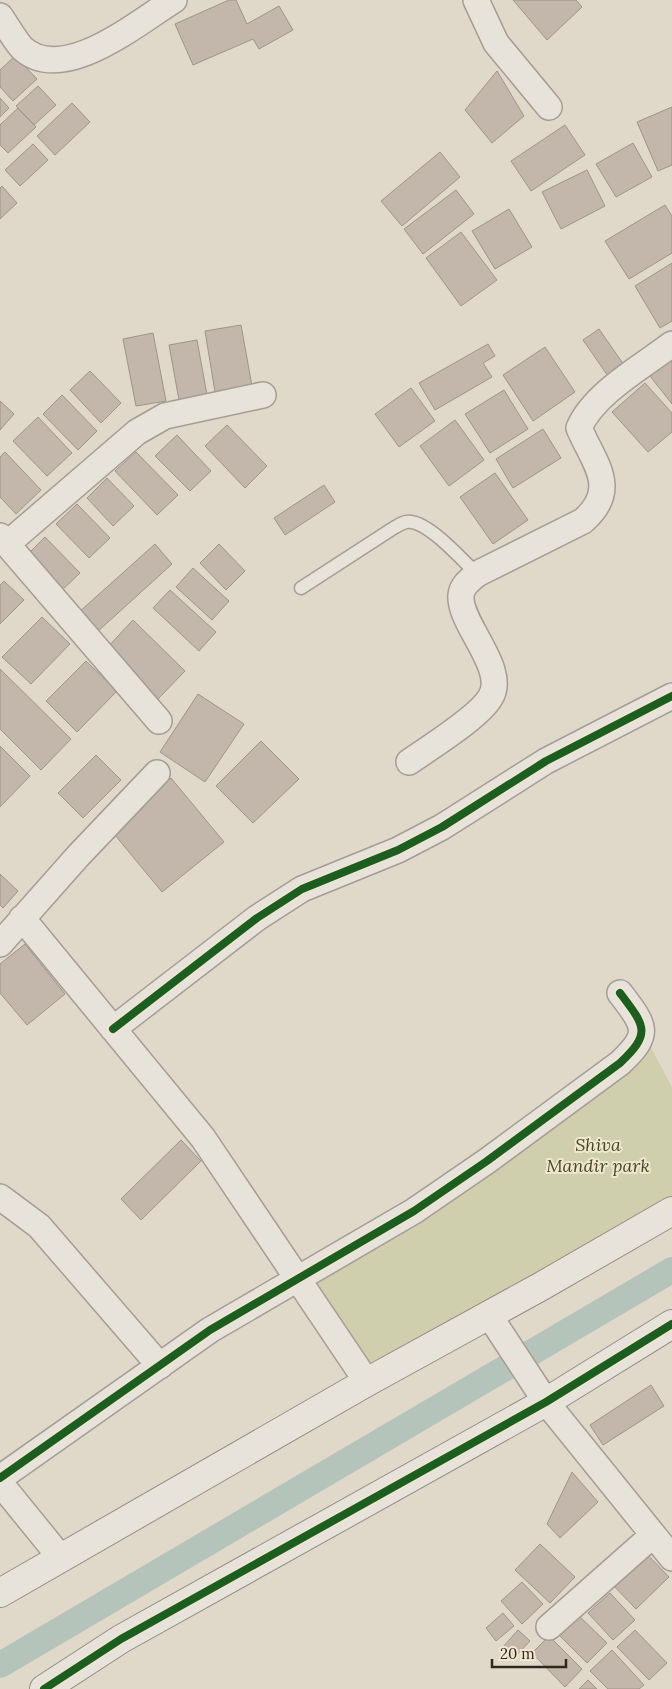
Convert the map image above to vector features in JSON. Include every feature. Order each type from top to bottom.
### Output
[{"type":"street","points":[[0,16],[23,48],[46,60],[65,60],[95,49],[174,0]]},
{"type":"street","points":[[476,0],[496,43],[549,107]]},
{"type":"street","points":[[409,762],[478,712],[491,698],[495,681],[466,613],[461,595],[466,583],[477,574],[583,521],[597,509],[603,487],[598,468],[579,428],[585,414],[597,402],[672,344]]},
{"type":"street","points":[[159,721],[4,540],[137,432],[164,416],[263,395]]},
{"type":"street","points":[[113,1029],[257,918],[302,890],[398,850],[442,828],[546,761],[672,696]]},
{"type":"street","points":[[0,944],[157,773]]},
{"type":"street","points":[[22,918],[203,1138],[367,1382]]},
{"type":"street","points":[[0,1478],[210,1330],[414,1211],[487,1161],[620,1063],[636,1048],[643,1033],[638,1018],[620,993]]},
{"type":"street","points":[[0,1197],[39,1226],[160,1366]]},
{"type":"street","points":[[0,1593],[367,1382],[490,1316],[672,1211]]},
{"type":"street","points":[[490,1316],[546,1401],[672,1558]]},
{"type":"street","points":[[44,1689],[121,1639],[546,1401],[672,1324]]},
{"type":"street","points":[[0,1483],[61,1558]]},
{"type":"street","points":[[549,1627],[653,1535]]},
{"type":"lane","points":[[301,588],[392,529],[407,522],[422,525],[439,538],[477,574]]},
{"type":"green space","name":"Shiva Mandir park","points":[[643,1033],[672,1087],[672,1196],[365,1372],[298,1277]]},
{"type":"building","points":[[229,0],[236,0],[247,24],[279,6],[293,30],[259,49],[253,39],[193,65],[175,24]]},
{"type":"building","points":[[513,0],[576,0],[582,7],[547,40]]},
{"type":"building","points":[[15,56],[37,79],[13,101],[0,87],[0,70]]},
{"type":"building","points":[[497,71],[524,116],[492,143],[465,110]]},
{"type":"building","points":[[38,86],[56,105],[34,125],[16,106]]},
{"type":"building","points":[[0,98],[9,108],[0,117]]},
{"type":"building","points":[[72,103],[90,122],[55,155],[37,136]]},
{"type":"building","points":[[672,107],[672,165],[658,171],[637,122]]},
{"type":"building","points":[[18,108],[36,127],[8,153],[0,145],[0,125]]},
{"type":"building","points":[[565,125],[585,155],[531,191],[511,161]]},
{"type":"building","points":[[633,143],[652,177],[616,197],[596,164]]},
{"type":"building","points":[[33,144],[48,160],[20,186],[5,170]]},
{"type":"building","points":[[440,152],[460,177],[402,226],[381,201]]},
{"type":"building","points":[[587,170],[605,206],[561,229],[542,192]]},
{"type":"building","points":[[2,186],[17,203],[0,219],[0,188]]},
{"type":"building","points":[[456,190],[474,214],[423,254],[404,229]]},
{"type":"building","points":[[665,205],[672,216],[672,253],[629,279],[605,241]]},
{"type":"building","points":[[509,209],[532,247],[495,269],[472,231]]},
{"type":"building","points":[[461,232],[497,280],[461,306],[426,258]]},
{"type":"building","points":[[672,263],[672,321],[660,328],[635,286]]},
{"type":"building","points":[[241,325],[252,386],[215,392],[205,331]]},
{"type":"building","points":[[599,329],[624,365],[608,376],[583,340]]},
{"type":"building","points":[[153,333],[166,401],[136,406],[123,339]]},
{"type":"building","points":[[197,340],[207,395],[179,400],[169,345]]},
{"type":"building","points":[[488,344],[495,356],[483,363],[492,377],[435,410],[419,383]]},
{"type":"building","points":[[545,347],[575,392],[533,421],[503,375]]},
{"type":"building","points":[[672,358],[672,404],[650,376]]},
{"type":"building","points":[[90,371],[121,403],[101,423],[70,390]]},
{"type":"building","points":[[645,383],[672,413],[672,432],[648,452],[612,412]]},
{"type":"building","points":[[411,388],[435,421],[399,447],[375,414]]},
{"type":"building","points":[[504,390],[528,429],[490,453],[465,414]]},
{"type":"building","points":[[62,395],[97,431],[78,450],[43,414]]},
{"type":"building","points":[[0,401],[14,414],[0,430]]},
{"type":"building","points":[[38,417],[72,453],[47,476],[13,441]]},
{"type":"building","points":[[455,420],[484,460],[449,486],[420,446]]},
{"type":"building","points":[[227,425],[267,466],[245,488],[205,446]]},
{"type":"building","points":[[543,429],[561,458],[513,488],[496,459]]},
{"type":"building","points":[[177,435],[211,471],[190,491],[155,456]]},
{"type":"building","points":[[5,452],[41,490],[16,514],[0,497],[0,457]]},
{"type":"building","points":[[136,452],[178,495],[157,515],[115,471]]},
{"type":"building","points":[[495,473],[528,520],[493,544],[460,497]]},
{"type":"building","points":[[107,478],[134,506],[113,526],[87,498]]},
{"type":"building","points":[[324,485],[335,502],[285,535],[274,518]]},
{"type":"building","points":[[77,504],[110,538],[89,558],[56,524]]},
{"type":"building","points":[[45,537],[80,573],[59,593],[25,557]]},
{"type":"building","points":[[155,544],[172,564],[96,633],[78,613]]},
{"type":"building","points":[[219,544],[245,571],[226,590],[200,563]]},
{"type":"building","points":[[193,568],[229,601],[212,620],[176,587]]},
{"type":"building","points":[[4,581],[24,600],[0,624],[0,585]]},
{"type":"building","points":[[170,590],[216,632],[199,651],[153,608]]},
{"type":"building","points":[[42,617],[70,644],[31,684],[2,657]]},
{"type":"building","points":[[133,620],[185,671],[156,701],[104,651]]},
{"type":"building","points":[[86,661],[117,691],[77,732],[46,701]]},
{"type":"building","points":[[0,669],[71,739],[41,770],[0,729]]},
{"type":"building","points":[[198,694],[244,724],[205,782],[160,752]]},
{"type":"building","points":[[261,741],[299,779],[253,823],[216,786]]},
{"type":"building","points":[[0,746],[30,776],[0,807]]},
{"type":"building","points":[[96,755],[121,780],[83,818],[58,793]]},
{"type":"building","points":[[171,778],[224,842],[162,892],[110,829]]},
{"type":"building","points":[[0,874],[18,891],[3,908],[0,905]]},
{"type":"building","points":[[25,944],[65,994],[27,1025],[0,993],[0,964]]},
{"type":"building","points":[[181,1140],[201,1161],[141,1220],[121,1199]]},
{"type":"building","points":[[651,1385],[664,1406],[603,1445],[590,1425]]},
{"type":"building","points":[[572,1472],[598,1502],[560,1538],[547,1524]]},
{"type":"building","points":[[540,1544],[575,1577],[550,1603],[515,1570]]},
{"type":"building","points":[[643,1550],[669,1577],[636,1609],[610,1582]]},
{"type":"building","points":[[522,1582],[543,1604],[522,1624],[501,1601]]},
{"type":"building","points":[[610,1593],[635,1620],[613,1640],[588,1613]]},
{"type":"building","points":[[575,1612],[607,1643],[587,1663],[555,1631]]},
{"type":"building","points":[[503,1613],[514,1626],[496,1641],[486,1628]]},
{"type":"building","points":[[518,1630],[530,1641],[513,1659],[502,1648]]},
{"type":"building","points":[[635,1630],[667,1663],[649,1680],[617,1647]]},
{"type":"building","points":[[549,1636],[582,1669],[565,1687],[532,1653]]},
{"type":"building","points":[[612,1650],[644,1685],[639,1689],[608,1689],[590,1671]]},
{"type":"building","points":[[588,1680],[597,1689],[579,1689]]},
{"type":"waterway","points":[[0,1665],[672,1270]]},
{"type":"cycle path","points":[[113,1029],[257,918],[302,889],[398,850],[442,827],[546,761],[672,696]]},
{"type":"cycle path","points":[[0,1478],[210,1330],[414,1211],[487,1161],[620,1063],[630,1053],[641,1036],[639,1022],[620,993]]},
{"type":"cycle path","points":[[44,1689],[121,1639],[546,1402],[672,1324]]}]
